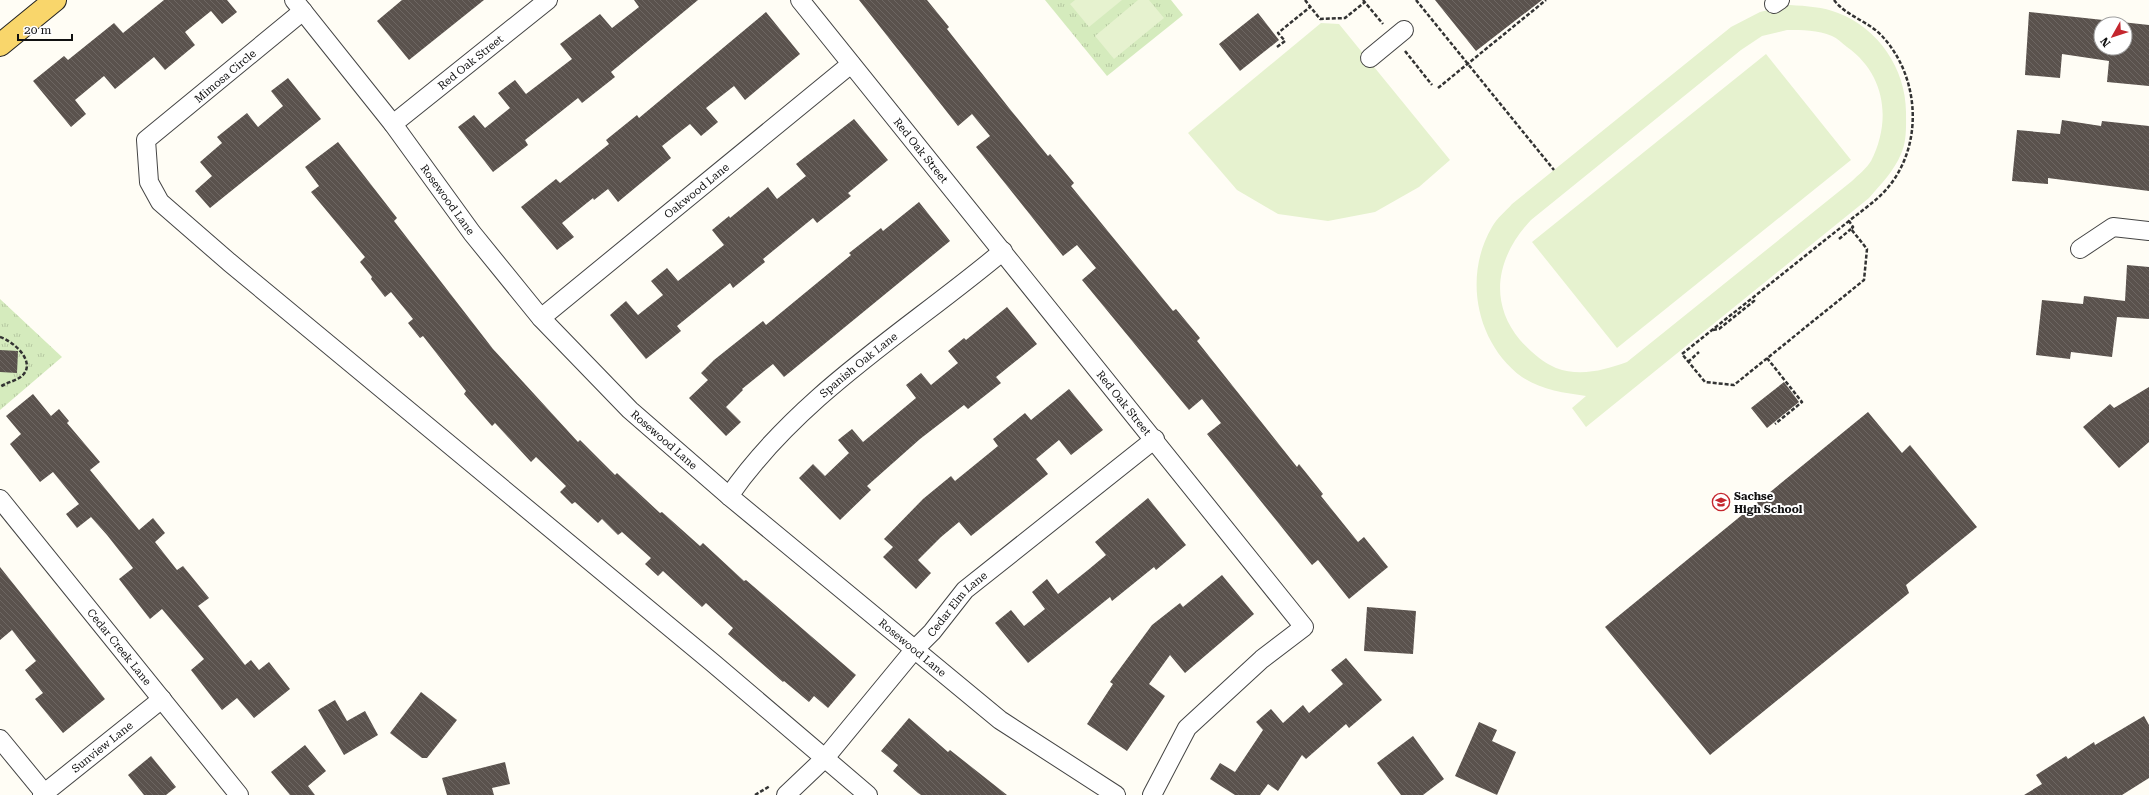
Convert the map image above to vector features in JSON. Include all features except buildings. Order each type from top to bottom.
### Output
[{"type":"main road","points":[[0,45],[55,0]]},
{"type":"street","name":"Red Oak Street","points":[[393,124],[548,0]]},
{"type":"street","name":"Red Oak Street","points":[[800,0],[1304,627],[1250,669],[1188,728],[1152,795]]},
{"type":"street","name":"Rosewood Lane","points":[[298,6],[393,124],[472,233],[541,318],[630,410],[729,496],[1000,720],[1116,795]]},
{"type":"street","name":"Mimosa Circle","points":[[298,6],[146,140],[149,182],[160,202],[825,758]]},
{"type":"street","points":[[1370,58],[1404,30]]},
{"type":"street","name":"Oakwood Lane","points":[[541,318],[851,64]]},
{"type":"street","points":[[2080,249],[2113,227],[2149,231]]},
{"type":"street","name":"Spanish Oak Lane","points":[[729,496],[744,474],[775,439],[808,407],[1003,251]]},
{"type":"street","name":"Cedar Elm Lane","points":[[786,795],[825,758],[914,650],[932,632],[965,590],[1154,439]]},
{"type":"street","name":"Cedar Creek Lane","points":[[0,499],[239,795]]},
{"type":"street","name":"Sunview Lane","points":[[44,794],[162,699]]},
{"type":"street","points":[[0,739],[44,794]]},
{"type":"street","points":[[825,758],[868,795]]},
{"type":"path","points":[[1305,0],[1320,19],[1345,18],[1365,2]]},
{"type":"path","points":[[1416,0],[1554,170]]},
{"type":"path","points":[[1438,88],[1546,0]]},
{"type":"path","points":[[1834,0],[1840,8],[1854,15],[1881,35],[1899,58],[1911,92],[1913,107],[1913,122],[1909,147],[1892,181],[1882,194],[1682,354],[1705,382],[1734,386],[1864,280],[1867,249],[1850,229]]},
{"type":"path","points":[[1278,47],[1285,41],[1278,33],[1310,6]]},
{"type":"path","points":[[1839,239],[1853,227],[1849,221]]},
{"type":"path","points":[[1711,331],[1719,328],[1754,301],[1756,303]]},
{"type":"path","points":[[0,337],[7,340],[24,355],[27,363],[26,370],[22,375],[0,387]]},
{"type":"path","points":[[1688,362],[1699,352]]},
{"type":"path","points":[[1767,358],[1802,402],[1775,424]]},
{"type":"green space","points":[[1045,0],[1171,0],[1183,15],[1107,76]]},
{"type":"green space","points":[[1075,0],[1122,0],[1089,27],[1070,4]]},
{"type":"green space","points":[[1138,0],[1149,0],[1164,18],[1114,59],[1095,36]]},
{"type":"green space","points":[[1790,5],[1827,9],[1852,20],[1866,29],[1877,40],[1887,52],[1895,66],[1901,80],[1905,96],[1906,133],[1901,154],[1891,172],[1869,198],[1586,427],[1572,408],[1586,396],[1569,394],[1545,388],[1529,381],[1506,363],[1494,346],[1485,328],[1479,308],[1477,287],[1478,266],[1483,246],[1494,224],[1512,204],[1731,27],[1760,12]],"holes":[[[1787,30],[1816,31],[1834,37],[1860,58],[1870,70],[1877,84],[1883,114],[1878,145],[1869,164],[1852,181],[1627,362],[1601,370],[1574,372],[1556,368],[1536,356],[1520,340],[1510,325],[1503,309],[1500,294],[1504,263],[1520,234],[1531,220],[1741,50],[1762,36]]]},
{"type":"green space","points":[[1321,23],[1339,24],[1450,160],[1419,187],[1375,212],[1328,221],[1278,214],[1237,190],[1188,133]]},
{"type":"green space","points":[[1766,54],[1851,160],[1617,348],[1532,242]]},
{"type":"green space","points":[[0,299],[62,357],[0,410]]},
{"type":"place","name":"Sachse High School","points":[[1721,502]]}]
